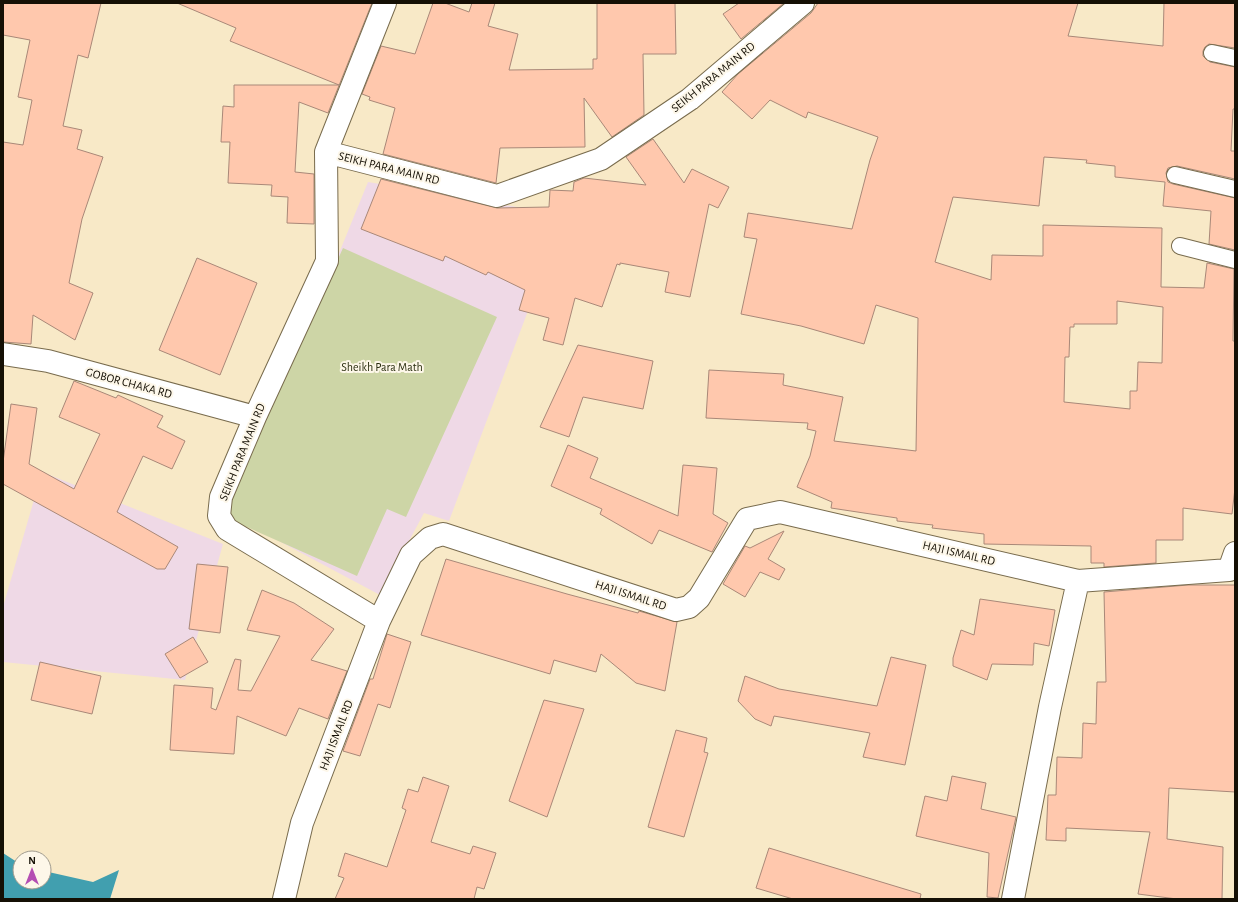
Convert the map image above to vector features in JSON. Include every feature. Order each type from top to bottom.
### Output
[{"type":"street","points":[[326,152],[385,3]]},
{"type":"street","name":"SEIKH PARA MAIN RD","points":[[380,621],[227,530],[219,516],[221,497],[255,417],[327,261],[326,152],[497,196],[601,159],[690,99],[803,3]]},
{"type":"street","name":"GOBOR CHAKA RD","points":[[3,354],[48,361],[255,417]]},
{"type":"street","name":"HAJI ISMAIL RD","points":[[284,899],[302,823],[380,621],[412,556],[430,538],[444,534],[676,610],[689,607],[699,598],[747,519],[780,512],[1078,581],[1229,570],[1235,553]]},
{"type":"street","points":[[1013,899],[1050,707],[1078,581]]},
{"type":"lane","points":[[1212,53],[1235,58]]},
{"type":"lane","points":[[1175,175],[1235,189]]},
{"type":"lane","points":[[1180,246],[1235,260]]},
{"type":"shaded area","name":"Sheikh Para Math","points":[[368,182],[564,215],[449,521],[424,513],[380,595],[232,516]]},
{"type":"shaded area","points":[[42,472],[223,544],[185,680],[3,662],[3,607]]},
{"type":"green space","name":"Sheikh Para Math","points":[[343,248],[497,317],[406,517],[387,509],[357,576],[222,516]]},
{"type":"water","points":[[3,853],[12,859],[12,890],[52,890],[52,873],[93,882],[119,870],[110,899],[3,899]]},
{"type":"building","points":[[3,3],[101,3],[88,58],[78,55],[63,126],[82,130],[77,149],[103,157],[82,219],[69,283],[93,293],[75,340],[33,315],[31,344],[3,342],[3,142],[23,145],[32,100],[18,97],[30,40],[3,35]]},
{"type":"building","points":[[177,3],[372,3],[328,113],[299,102],[295,172],[314,174],[314,224],[287,223],[288,197],[271,196],[272,185],[228,183],[230,142],[221,142],[223,106],[234,107],[234,85],[339,85],[230,41],[236,28]]},
{"type":"building","points":[[433,3],[445,3],[469,12],[472,3],[495,3],[488,26],[518,34],[509,70],[593,69],[593,59],[597,59],[597,3],[675,3],[676,54],[643,54],[644,115],[612,137],[584,98],[585,147],[500,148],[496,183],[383,154],[395,108],[369,100],[370,97],[362,94],[381,46],[415,54]]},
{"type":"building","points":[[739,3],[784,3],[741,39],[723,14]]},
{"type":"building","points":[[818,3],[1078,3],[1068,36],[1163,46],[1164,3],[1235,3],[1235,48],[1209,44],[1203,51],[1203,56],[1210,62],[1235,67],[1235,109],[1233,109],[1231,151],[1235,151],[1235,179],[1177,166],[1168,168],[1166,173],[1168,182],[1173,184],[1235,198],[1235,250],[1209,244],[1211,211],[1163,206],[1165,182],[1115,177],[1115,166],[1086,163],[1087,160],[1044,157],[1039,206],[953,197],[935,262],[991,280],[992,255],[1043,256],[1043,225],[1162,228],[1161,287],[1204,288],[1207,263],[1234,269],[1233,341],[1235,341],[1235,488],[1232,514],[1183,508],[1183,540],[1156,540],[1156,563],[1104,567],[1104,563],[1091,563],[1091,546],[984,544],[984,534],[932,528],[933,525],[897,521],[897,518],[831,508],[832,502],[797,487],[810,456],[816,431],[807,429],[808,423],[706,418],[709,370],[784,374],[783,385],[843,397],[834,441],[916,451],[918,318],[876,305],[864,344],[801,326],[741,314],[757,239],[744,237],[748,213],[852,229],[870,160],[878,137],[808,112],[806,118],[770,100],[752,119],[722,92],[738,74],[811,13]],"holes":[[[1117,301],[1163,307],[1162,363],[1138,362],[1137,391],[1130,391],[1130,409],[1064,402],[1065,357],[1069,357],[1070,327],[1074,327],[1074,324],[1117,324]]]},
{"type":"building","points":[[653,139],[684,183],[692,169],[729,187],[718,208],[709,204],[690,297],[665,292],[669,272],[620,263],[620,265],[617,264],[602,307],[575,298],[563,345],[543,340],[549,318],[519,310],[525,290],[488,272],[486,275],[445,256],[443,261],[361,229],[381,179],[497,208],[549,207],[550,190],[573,191],[574,182],[584,178],[646,185],[626,157]]},
{"type":"building","points":[[197,258],[257,283],[220,375],[159,350]]},
{"type":"building","points":[[578,345],[653,361],[643,409],[583,397],[569,437],[540,427]]},
{"type":"building","points":[[74,381],[116,398],[118,395],[163,416],[157,427],[185,441],[172,469],[143,456],[117,512],[178,547],[165,569],[157,569],[3,484],[3,462],[11,404],[37,408],[29,464],[74,489],[100,434],[59,417]]},
{"type":"building","points":[[568,445],[598,458],[590,478],[678,516],[683,465],[717,468],[713,514],[728,523],[712,552],[659,530],[652,544],[600,514],[602,509],[551,486]]},
{"type":"building","points":[[784,531],[768,559],[785,569],[779,580],[760,572],[745,597],[723,584],[745,546],[750,548]]},
{"type":"building","points":[[446,559],[567,594],[638,613],[639,611],[677,622],[665,691],[636,683],[601,654],[596,672],[554,660],[550,674],[421,635]]},
{"type":"building","points":[[197,564],[228,567],[220,633],[189,629]]},
{"type":"building","points":[[1188,585],[1235,585],[1235,792],[1169,788],[1167,839],[1223,847],[1222,899],[1177,899],[1138,894],[1150,832],[1066,828],[1066,841],[1046,840],[1048,795],[1056,795],[1057,757],[1082,758],[1083,723],[1096,724],[1097,682],[1106,682],[1104,592]]},
{"type":"building","points":[[262,590],[294,603],[334,629],[311,660],[347,671],[328,719],[299,708],[286,736],[237,716],[234,754],[170,750],[174,685],[213,688],[211,708],[216,710],[235,659],[241,660],[238,690],[251,691],[280,636],[247,630]]},
{"type":"building","points":[[980,599],[1055,610],[1049,646],[1034,643],[1033,665],[992,664],[987,680],[953,666],[953,658],[961,630],[974,635]]},
{"type":"building","points":[[387,634],[411,642],[390,708],[378,704],[360,756],[343,751],[370,679],[373,679]]},
{"type":"building","points":[[193,637],[208,662],[180,678],[165,654]]},
{"type":"building","points":[[891,657],[926,665],[905,765],[863,757],[870,733],[774,716],[771,726],[755,719],[738,701],[745,676],[779,689],[877,706]]},
{"type":"building","points":[[40,662],[101,676],[92,714],[31,700]]},
{"type":"building","points":[[544,700],[584,709],[547,817],[509,801]]},
{"type":"building","points":[[676,730],[707,738],[704,752],[708,753],[684,837],[648,827]]},
{"type":"building","points":[[952,776],[986,783],[981,809],[1016,817],[998,898],[987,897],[989,853],[916,836],[925,796],[947,801]]},
{"type":"building","points":[[423,777],[449,786],[431,842],[470,854],[473,846],[496,853],[484,889],[477,887],[474,899],[335,899],[344,878],[338,876],[345,853],[387,867],[406,810],[402,808],[408,789],[418,792]]},
{"type":"building","points":[[769,848],[921,894],[920,899],[793,899],[756,888]]}]
